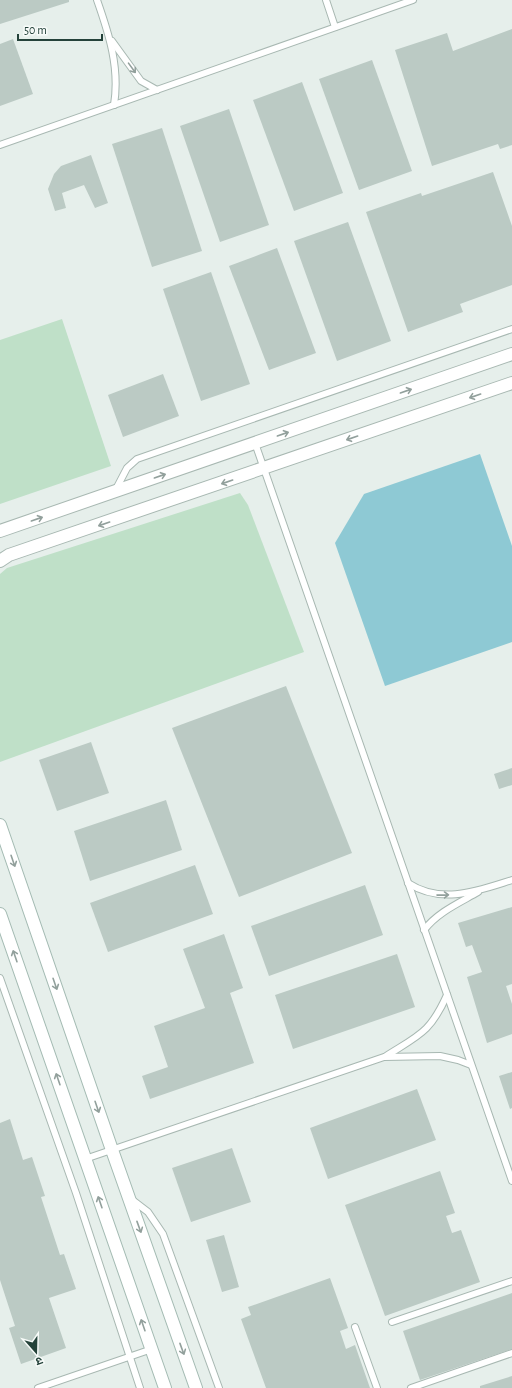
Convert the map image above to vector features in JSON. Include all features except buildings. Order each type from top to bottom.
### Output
[{"type":"main road","points":[[0,531],[512,354]]},
{"type":"main road","points":[[0,561],[16,553],[512,384]]},
{"type":"main road","points":[[0,824],[128,1197],[196,1388]]},
{"type":"main road","points":[[0,914],[165,1388]]},
{"type":"lane","points":[[97,0],[111,40],[117,85],[114,105]]},
{"type":"lane","points":[[326,0],[335,27]]},
{"type":"lane","points":[[0,145],[414,0]]},
{"type":"lane","points":[[111,40],[141,81],[157,90]]},
{"type":"lane","points":[[115,492],[127,468],[137,459],[512,329]]},
{"type":"lane","points":[[255,444],[512,1181]]},
{"type":"lane","points":[[408,883],[418,890],[440,896],[481,890],[512,880]]},
{"type":"lane","points":[[424,930],[443,912],[481,890]]},
{"type":"lane","points":[[0,978],[76,1193],[140,1388]]},
{"type":"lane","points":[[85,1159],[384,1057],[423,1034],[436,1019],[447,995]]},
{"type":"lane","points":[[384,1057],[440,1056],[471,1065]]},
{"type":"lane","points":[[128,1197],[148,1212],[163,1234],[219,1388]]},
{"type":"lane","points":[[392,1322],[512,1281]]},
{"type":"lane","points":[[354,1327],[377,1388]]},
{"type":"lane","points":[[38,1388],[152,1349]]},
{"type":"lane","points":[[411,1388],[512,1353]]},
{"type":"green space","points":[[62,319],[111,466],[0,504],[0,340]]},
{"type":"green space","points":[[240,493],[248,505],[304,652],[0,762],[0,574],[7,568]]},
{"type":"water","points":[[480,454],[512,546],[512,642],[385,686],[335,543],[364,494]]}]
